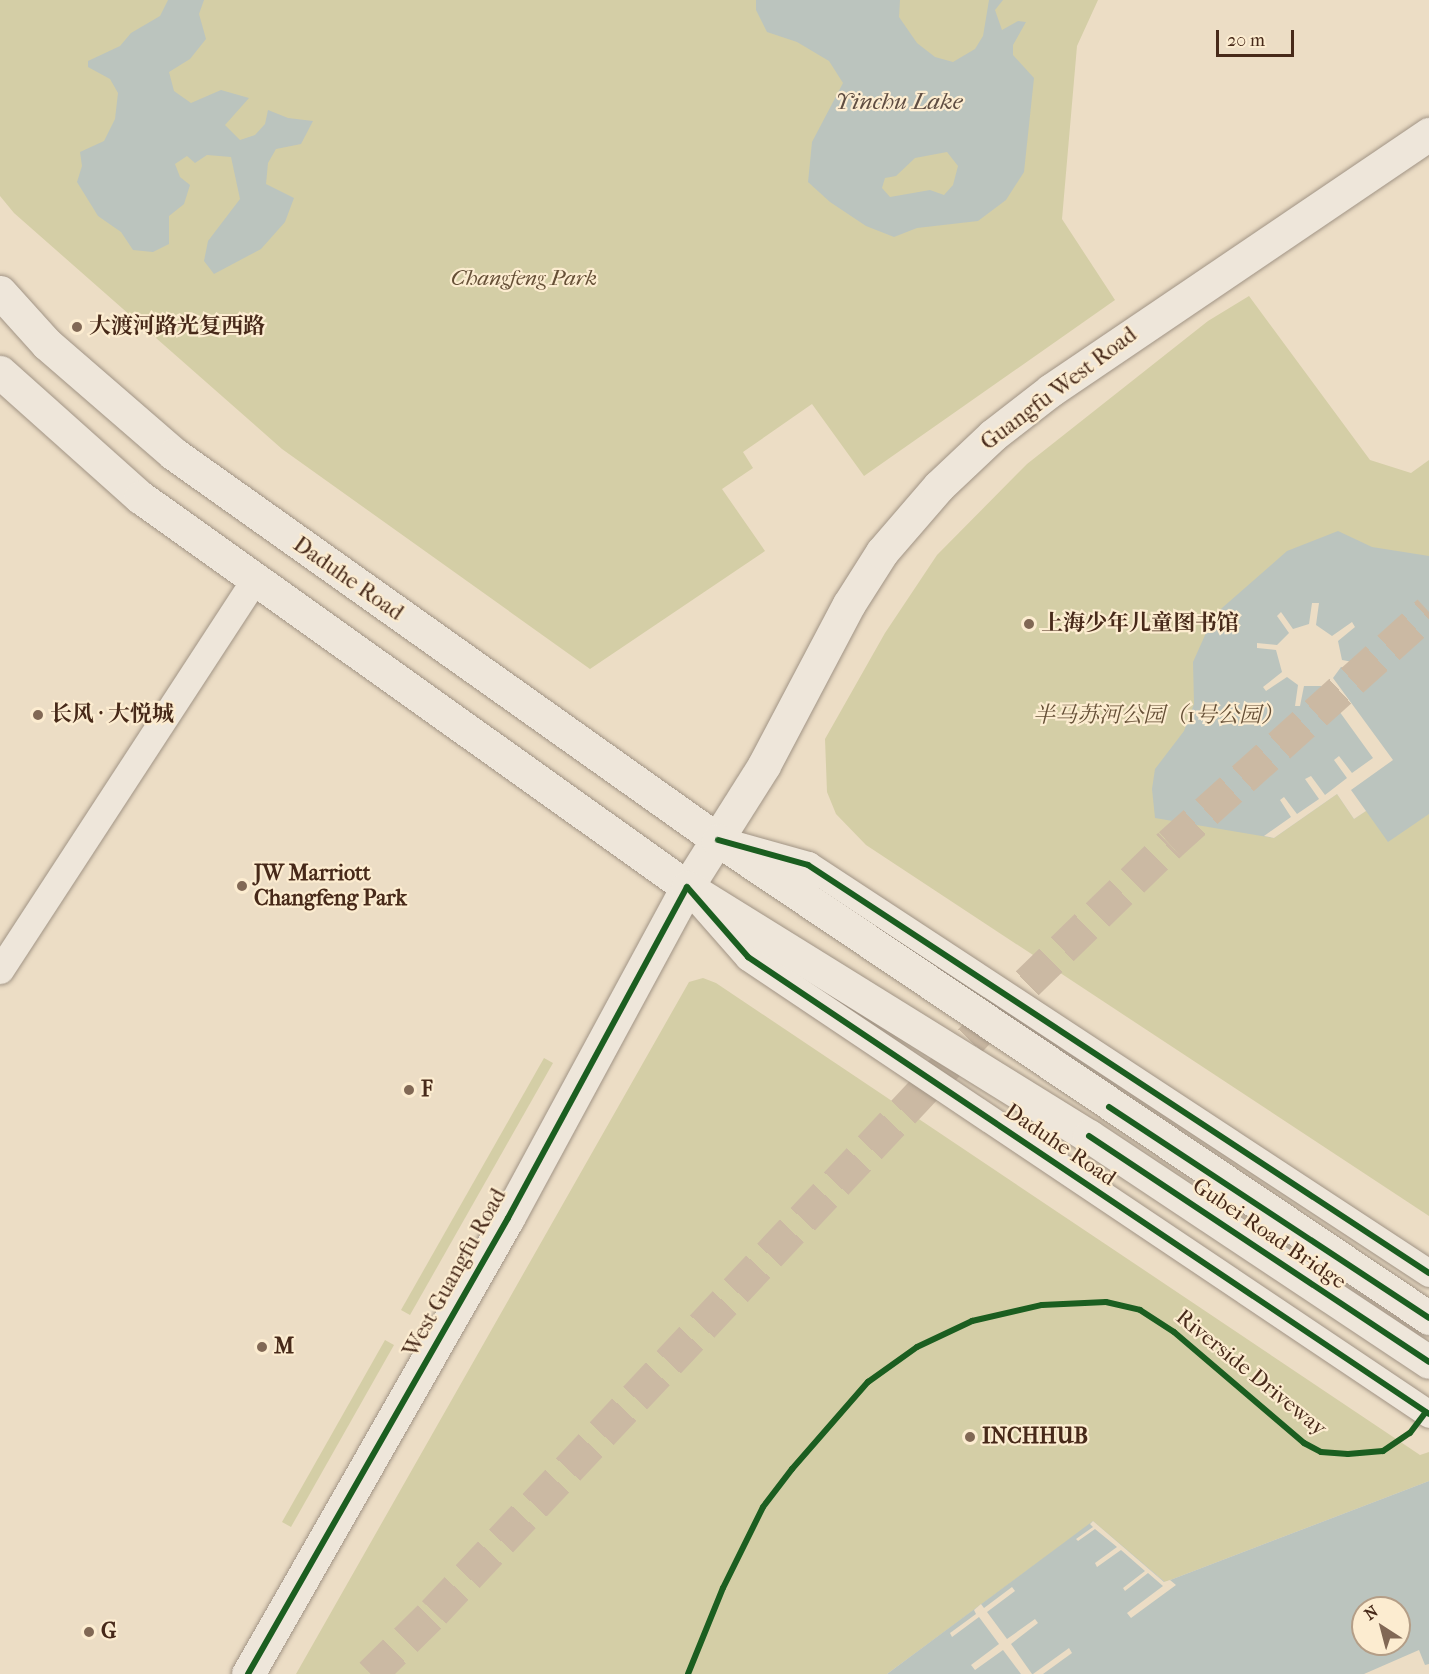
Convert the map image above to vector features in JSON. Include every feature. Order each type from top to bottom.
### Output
[{"type":"main road","name":"Guangfu West Road","points":[[687,887],[764,765],[854,596],[882,552],[939,486],[993,435],[1051,390],[1429,134]]},
{"type":"main road","name":"Daduhe Road","points":[[0,292],[47,344],[174,454],[718,840],[1109,1107]]},
{"type":"main road","name":"Daduhe Road","points":[[0,372],[140,497],[256,577],[687,887],[1089,1136]]},
{"type":"main road","name":"West Guangfu Road","points":[[248,1674],[502,1228],[687,887]]},
{"type":"main road","name":"Gubei Road Bridge","points":[[1109,1107],[1429,1318]]},
{"type":"main road","name":"Gubei Road Bridge","points":[[1089,1136],[1429,1362]]},
{"type":"street","points":[[0,970],[256,577]]},
{"type":"street","name":"Daduhe Road","points":[[718,840],[808,865],[1429,1273]]},
{"type":"street","name":"Daduhe Road","points":[[687,887],[748,957],[1429,1414]]},
{"type":"green space","name":"Changfeng Park","points":[[0,0],[1098,0],[1077,46],[1062,219],[1115,300],[864,476],[812,404],[743,452],[753,468],[722,489],[765,551],[590,669],[282,449],[14,213],[0,196]]},
{"type":"green space","name":"半马苏河公园（1号公园）","points":[[1249,296],[1370,460],[1411,473],[1429,460],[1429,1216],[866,845],[836,814],[827,792],[825,739],[885,633],[937,555],[1027,464],[1208,321]]},
{"type":"green space","points":[[703,978],[716,983],[1420,1455],[1429,1452],[1429,1481],[1165,1582],[1093,1522],[887,1674],[296,1674],[689,982]]},
{"type":"green space","points":[[544,1058],[553,1063],[410,1315],[401,1310]]},
{"type":"green space","points":[[385,1340],[394,1345],[291,1527],[282,1522]]},
{"type":"water","points":[[168,0],[204,0],[199,14],[206,39],[190,59],[169,72],[174,91],[191,103],[221,90],[249,98],[225,125],[240,140],[255,135],[265,124],[268,110],[288,118],[313,121],[301,144],[276,149],[268,163],[266,184],[294,198],[285,222],[261,249],[214,274],[204,261],[208,241],[240,199],[231,157],[207,155],[195,163],[187,156],[175,164],[180,177],[190,185],[184,204],[169,216],[169,244],[153,252],[133,250],[121,232],[98,216],[77,182],[82,166],[80,152],[104,141],[115,119],[118,93],[110,79],[88,67],[88,61],[120,46],[131,33],[160,16]]},
{"type":"water","name":"Yinchu Lake","points":[[756,0],[900,0],[899,17],[917,43],[935,57],[953,62],[975,49],[983,36],[989,0],[1003,0],[995,10],[1002,30],[1018,21],[1026,22],[1013,45],[1013,55],[1034,78],[1024,172],[1006,200],[978,221],[917,228],[894,237],[866,226],[830,202],[808,182],[812,142],[843,83],[829,61],[797,42],[767,32],[756,10]],"holes":[[[947,152],[958,166],[953,185],[944,195],[930,190],[890,197],[882,188],[885,178],[896,176],[915,158]]]},
{"type":"water","points":[[1338,531],[1372,547],[1429,556],[1429,814],[1388,842],[1366,811],[1354,819],[1337,794],[1274,838],[1155,818],[1152,789],[1155,769],[1184,731],[1194,704],[1193,662],[1214,615],[1287,551]]},
{"type":"water","points":[[1429,1481],[1429,1664],[1425,1665],[1419,1650],[1411,1653],[1411,1596],[1351,1596],[1351,1656],[1405,1656],[1364,1674],[887,1674],[1093,1521],[1165,1582]]},
{"type":"pier","points":[[1312,603],[1319,603],[1316,625],[1332,636],[1352,622],[1355,627],[1338,641],[1342,660],[1364,664],[1361,670],[1341,667],[1333,678],[1393,760],[1351,790],[1366,811],[1354,819],[1337,794],[1274,838],[1264,836],[1291,817],[1280,800],[1284,797],[1297,814],[1319,799],[1305,779],[1311,776],[1325,795],[1347,778],[1334,760],[1339,756],[1352,773],[1373,758],[1321,686],[1304,686],[1300,706],[1295,706],[1298,685],[1287,677],[1266,691],[1263,687],[1282,672],[1276,650],[1257,648],[1257,643],[1277,645],[1289,633],[1277,616],[1281,612],[1293,629],[1309,624]]},
{"type":"pier","points":[[1093,1521],[1164,1582],[1170,1580],[1176,1585],[1131,1618],[1127,1613],[1163,1586],[1148,1573],[1125,1591],[1123,1588],[1145,1571],[1121,1550],[1097,1567],[1095,1563],[1117,1547],[1095,1529],[1078,1541],[1076,1539],[1093,1527],[1090,1524]]},
{"type":"pier","points":[[1012,1587],[1015,1591],[987,1612],[1007,1639],[1035,1619],[1038,1623],[1011,1644],[1032,1674],[1021,1674],[1003,1650],[975,1670],[971,1665],[999,1644],[979,1617],[952,1637],[950,1633],[976,1614],[974,1610],[981,1604],[984,1608]]},
{"type":"pier","points":[[1069,1648],[1072,1653],[1043,1674],[1033,1674]]},
{"type":"tunnel","points":[[371,1674],[434,1612],[992,1017],[1170,844],[1429,611]]},
{"type":"cycle path","points":[[718,840],[808,865],[1429,1273]]},
{"type":"cycle path","points":[[248,1674],[508,1218],[687,887],[748,957],[1429,1414]]},
{"type":"cycle path","points":[[1109,1107],[1429,1318]]},
{"type":"cycle path","points":[[1089,1136],[1429,1362]]},
{"type":"cycle path","name":"Riverside Driveway","points":[[688,1674],[723,1588],[763,1507],[792,1469],[868,1382],[917,1347],[972,1321],[1042,1305],[1106,1302],[1140,1310],[1174,1332],[1304,1443],[1321,1452],[1348,1454],[1383,1451],[1410,1433],[1426,1412]]},
{"type":"place","name":"大渡河路光复西路","points":[[77,327]]},
{"type":"place","name":"上海少年儿童图书馆","points":[[1029,624]]},
{"type":"place","name":"长风 · 大悦城","points":[[38,715]]},
{"type":"place","name":"JW Marriott Changfeng Park","points":[[242,886]]},
{"type":"place","name":"F","points":[[409,1090]]},
{"type":"place","name":"M","points":[[262,1347]]},
{"type":"place","name":"INCHHUB","points":[[970,1437]]},
{"type":"place","name":"G","points":[[89,1632]]}]
